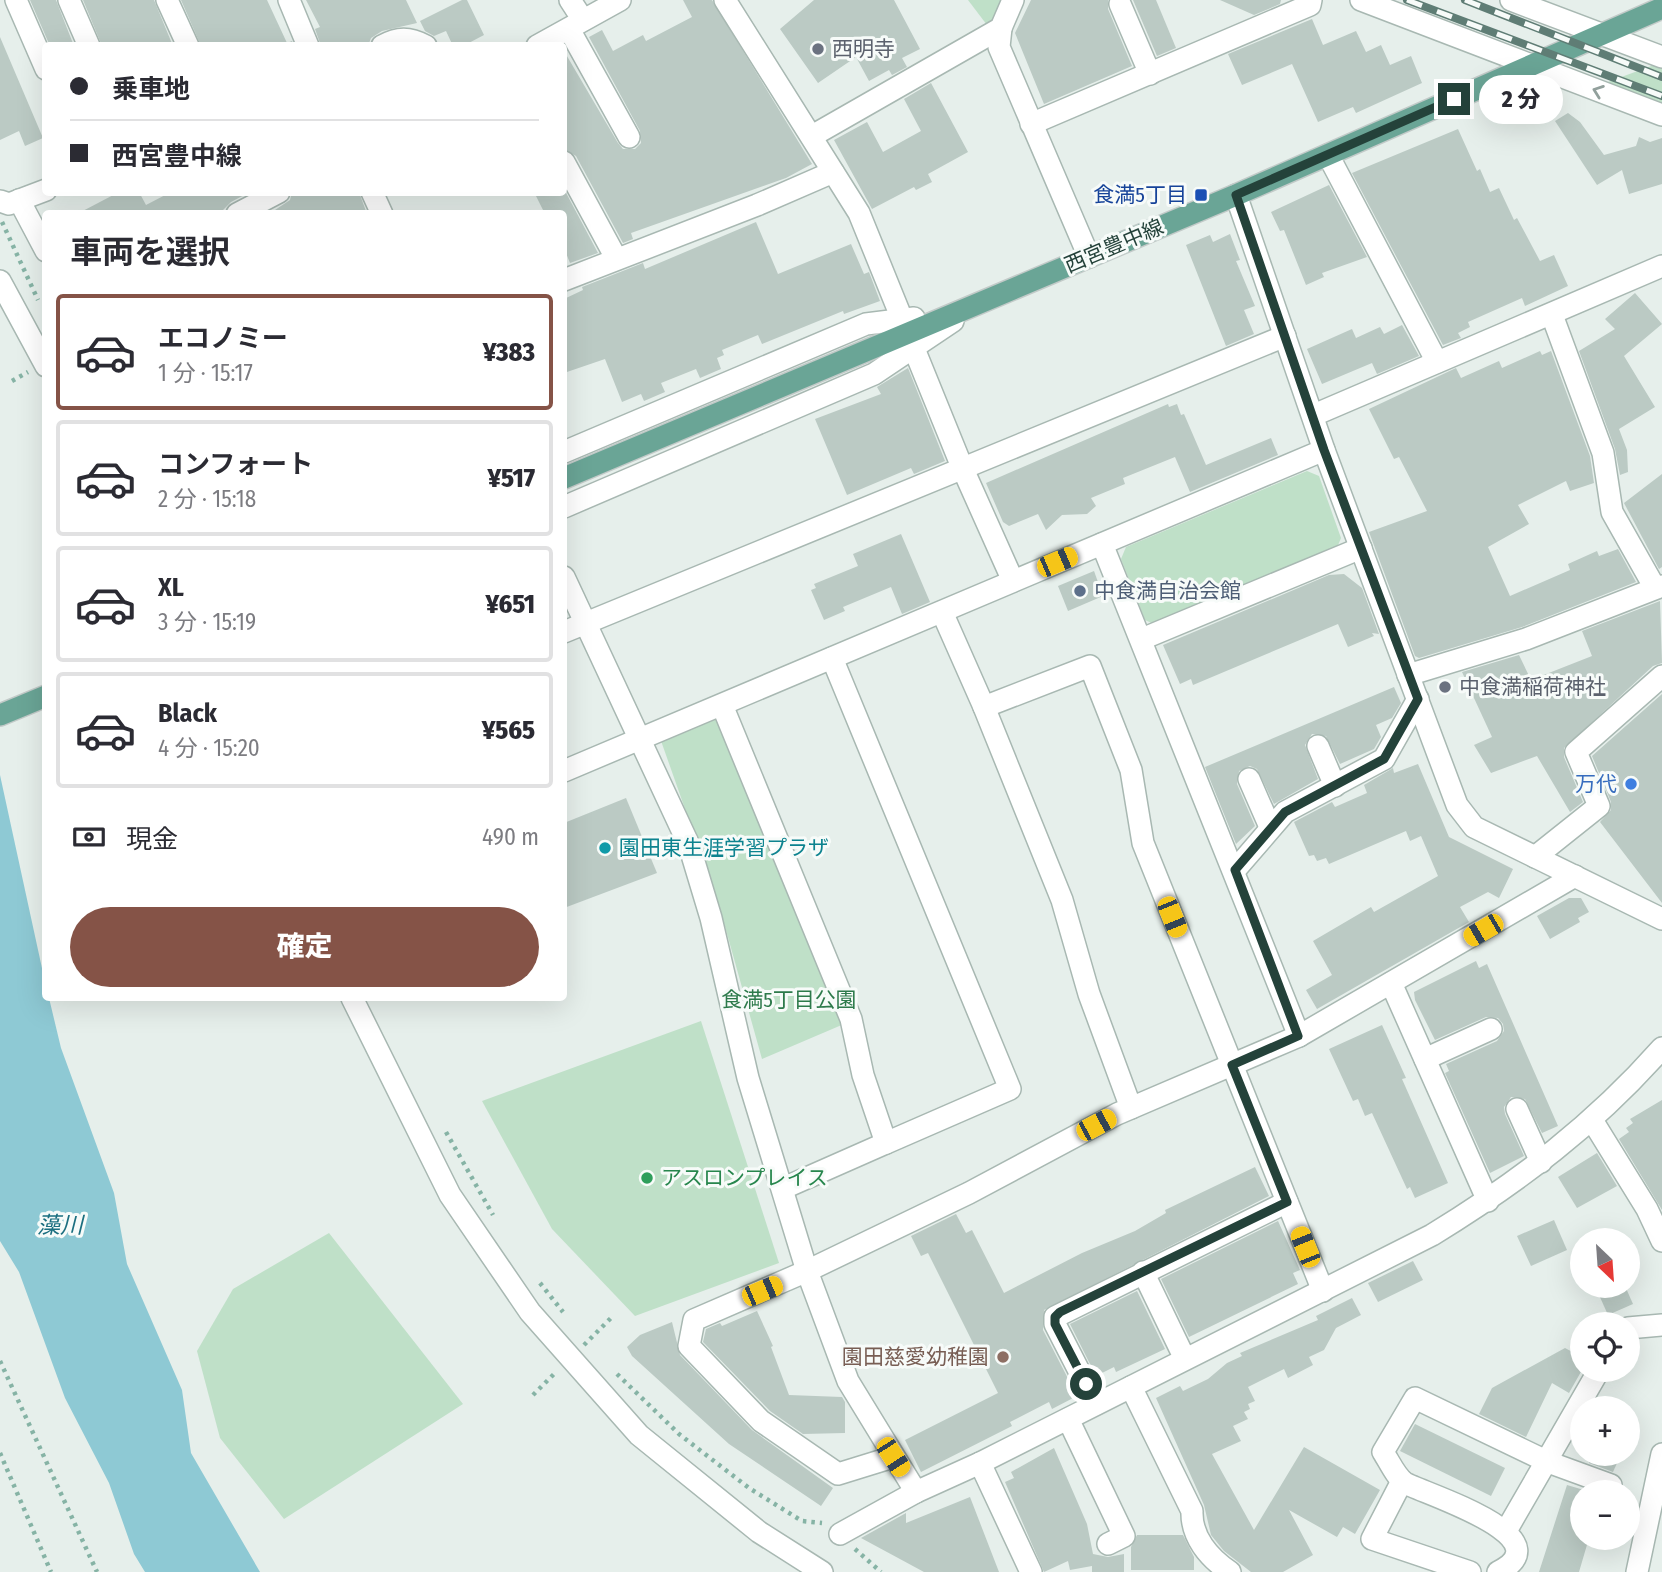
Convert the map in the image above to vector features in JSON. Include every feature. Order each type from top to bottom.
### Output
[{"type":"main road","name":"西宮豊中線","points":[[567,477],[1236,195],[1662,8]]},
{"type":"main road","points":[[0,715],[42,698]]},
{"type":"street","points":[[16,0],[42,60]]},
{"type":"street","points":[[69,0],[87,42]]},
{"type":"street","points":[[167,0],[185,42]]},
{"type":"street","points":[[289,0],[306,42]]},
{"type":"street","points":[[570,0],[576,24],[629,137]]},
{"type":"street","points":[[544,42],[620,0]]},
{"type":"street","points":[[725,0],[859,213],[962,467],[1013,581]]},
{"type":"street","points":[[1013,0],[1001,28],[999,47],[1089,257]]},
{"type":"street","points":[[1031,124],[1310,5],[1311,0]]},
{"type":"street","points":[[1361,0],[1662,115]]},
{"type":"street","points":[[1511,0],[1553,8],[1601,35],[1662,57]]},
{"type":"street","points":[[1120,4],[1150,74]]},
{"type":"street","points":[[812,136],[1001,28]]},
{"type":"street","points":[[389,42],[412,38],[419,42]]},
{"type":"street","points":[[1328,155],[1437,362]]},
{"type":"street","points":[[567,168],[616,258]]},
{"type":"street","points":[[567,279],[757,205],[833,172]]},
{"type":"street","points":[[42,191],[9,201],[42,246]]},
{"type":"street","points":[[1236,195],[1324,450],[1457,806],[1474,827],[1662,919]]},
{"type":"street","points":[[245,210],[271,196]]},
{"type":"street","points":[[1314,415],[1662,266]]},
{"type":"street","points":[[0,281],[38,368]]},
{"type":"street","points":[[1408,675],[1526,639],[1659,587],[1612,512],[1603,453],[1552,315]]},
{"type":"street","points":[[567,451],[866,324],[908,333]]},
{"type":"street","points":[[567,506],[874,374],[908,333]]},
{"type":"street","points":[[567,631],[1285,336]]},
{"type":"street","points":[[567,770],[1324,450]]},
{"type":"street","points":[[1102,544],[1235,870],[1298,1036]]},
{"type":"street","points":[[1142,639],[1361,548]]},
{"type":"street","points":[[567,583],[689,845],[711,918],[748,1077],[784,1188],[807,1271],[848,1381],[916,1492]]},
{"type":"street","points":[[942,611],[1062,900],[1089,993],[1131,1108]]},
{"type":"street","points":[[784,1188],[1010,1089],[832,658]]},
{"type":"street","points":[[984,707],[1090,666],[1131,770],[1143,843],[1323,1291]]},
{"type":"street","points":[[1535,857],[1599,806],[1576,752],[1662,676]]},
{"type":"street","points":[[1235,870],[1243,864],[1270,827],[1285,812],[1384,759],[1418,699]]},
{"type":"street","points":[[722,705],[851,1018],[863,1075],[886,1143]]},
{"type":"street","points":[[1318,746],[1335,786]]},
{"type":"street","points":[[1249,779],[1270,827]]},
{"type":"street","points":[[893,1457],[838,1474],[761,1421],[689,1346],[694,1320],[807,1271],[969,1193],[1131,1108],[1298,1036],[1575,876]]},
{"type":"street","points":[[1391,983],[1488,1201]]},
{"type":"street","points":[[353,1001],[450,1195],[530,1312],[639,1435],[759,1532],[822,1572]]},
{"type":"street","points":[[1425,1059],[1491,1029]]},
{"type":"street","points":[[840,1534],[916,1492],[980,1463],[1433,1235],[1488,1201],[1541,1162],[1627,1088],[1662,1048]]},
{"type":"street","points":[[1517,1109],[1541,1162]]},
{"type":"street","points":[[1592,1120],[1647,1209],[1662,1241]]},
{"type":"street","points":[[1096,1404],[1055,1324],[1055,1317],[1287,1202]]},
{"type":"street","points":[[1143,1272],[1185,1359]]},
{"type":"street","points":[[1640,1327],[1662,1325]]},
{"type":"street","points":[[1506,1531],[1592,1382]]},
{"type":"street","points":[[1130,1387],[1192,1511],[1191,1527],[1216,1568]]},
{"type":"street","points":[[1498,1572],[1507,1567],[1515,1548],[1506,1531],[1494,1522],[1402,1481],[1383,1452],[1415,1398],[1548,1462],[1597,1480]]},
{"type":"street","points":[[1068,1419],[1124,1536]]},
{"type":"street","points":[[1647,1560],[1662,1454]]},
{"type":"street","points":[[980,1463],[1031,1572]]},
{"type":"street","points":[[1402,1481],[1371,1539],[1470,1572]]},
{"type":"path","points":[[0,218],[42,309]]},
{"type":"path","points":[[12,381],[38,368]]},
{"type":"path","points":[[440,1122],[499,1225]]},
{"type":"path","points":[[532,1272],[570,1321]]},
{"type":"path","points":[[579,1331],[595,1350]]},
{"type":"path","points":[[0,1360],[97,1572]]},
{"type":"path","points":[[611,1368],[679,1434],[749,1488],[802,1521],[825,1523],[840,1534],[861,1558],[881,1572]]},
{"type":"path","points":[[0,1453],[51,1572]]},
{"type":"green space","points":[[968,0],[1005,0],[999,14],[987,25]]},
{"type":"green space","points":[[1654,65],[1662,68],[1662,103],[1605,83]]},
{"type":"green space","points":[[1307,471],[1319,476],[1341,538],[1336,550],[1156,625],[1145,620],[1121,559],[1126,547]]},
{"type":"green space","name":"食満5丁目公園","points":[[716,717],[844,1024],[762,1059],[719,905],[660,738]]},
{"type":"green space","points":[[701,1021],[779,1263],[635,1316],[552,1229],[482,1101]]},
{"type":"green space","points":[[329,1233],[463,1404],[284,1519],[220,1438],[197,1351],[233,1289]]},
{"type":"water","name":"藻川","points":[[0,775],[42,968],[42,1001],[50,1001],[61,1048],[114,1193],[127,1264],[182,1390],[191,1453],[260,1572],[145,1572],[134,1554],[109,1483],[65,1398],[19,1272],[0,1241]]},
{"type":"building","points":[[30,0],[56,0],[72,42],[48,42]]},
{"type":"building","points":[[83,0],[154,0],[171,42],[100,42]]},
{"type":"building","points":[[181,0],[267,0],[287,42],[199,42]]},
{"type":"building","points":[[306,0],[406,0],[417,23],[382,31],[370,42],[320,42],[315,29],[320,27]]},
{"type":"building","points":[[467,0],[484,35],[471,42],[451,42],[446,31],[434,36],[425,31],[420,21]]},
{"type":"building","points":[[683,0],[712,0],[812,164],[786,178],[631,233],[633,239],[623,243],[576,156],[567,151],[567,56],[618,143],[623,149],[635,149],[641,143],[640,131],[589,37],[602,30],[613,51],[643,35],[646,41],[692,17]]},
{"type":"building","points":[[814,0],[894,0],[920,49],[902,58],[907,67],[892,75],[889,70],[869,81],[856,57],[818,83],[780,29]]},
{"type":"building","points":[[1031,0],[1108,0],[1108,9],[1132,66],[1044,104],[1015,33]]},
{"type":"building","points":[[1133,0],[1156,0],[1176,48],[1157,56]]},
{"type":"building","points":[[1220,0],[1281,0],[1280,4],[1254,15]]},
{"type":"building","points":[[1312,19],[1323,45],[1356,31],[1366,52],[1381,45],[1390,65],[1411,56],[1422,83],[1356,113],[1353,107],[1318,122],[1292,64],[1242,85],[1228,54]]},
{"type":"building","points":[[0,37],[42,138],[25,146],[19,131],[0,140]]},
{"type":"building","points":[[931,83],[968,152],[928,174],[932,182],[916,190],[914,187],[872,209],[834,140],[867,122],[883,152],[921,131],[904,99]]},
{"type":"building","points":[[1568,113],[1580,122],[1604,155],[1636,146],[1639,137],[1650,142],[1662,138],[1662,184],[1629,194],[1622,170],[1597,185],[1555,121]]},
{"type":"building","points":[[1458,129],[1490,192],[1499,188],[1514,220],[1517,218],[1540,261],[1554,255],[1568,286],[1525,306],[1522,298],[1468,322],[1470,327],[1458,333],[1461,338],[1443,345],[1352,173]]},
{"type":"building","points":[[1329,185],[1367,257],[1322,273],[1324,277],[1306,285],[1284,230],[1280,231],[1271,212]]},
{"type":"building","points":[[567,195],[598,253],[570,263],[567,256],[567,210],[543,210],[536,196]]},
{"type":"building","points":[[111,196],[141,196],[146,205],[163,196],[242,196],[223,210],[85,210]]},
{"type":"building","points":[[291,196],[360,196],[366,210],[275,210],[290,200]]},
{"type":"building","points":[[756,222],[778,274],[851,244],[864,274],[869,272],[880,301],[844,314],[843,311],[762,344],[758,335],[722,350],[724,355],[717,358],[721,369],[700,378],[696,369],[661,383],[665,392],[644,401],[641,394],[622,402],[605,359],[567,372],[567,298],[583,290],[582,287],[643,263],[645,269]]},
{"type":"building","points":[[1230,234],[1240,260],[1236,261],[1255,306],[1244,310],[1254,334],[1226,346],[1186,245],[1210,235],[1213,242]]},
{"type":"building","points":[[1635,293],[1662,324],[1624,356],[1655,407],[1619,429],[1627,450],[1628,472],[1620,475],[1615,449],[1579,351],[1615,329],[1605,319]]},
{"type":"building","points":[[1402,325],[1419,356],[1377,374],[1372,363],[1322,384],[1307,349],[1352,329],[1356,338],[1380,327],[1384,334]]},
{"type":"building","points":[[1540,351],[1542,355],[1551,351],[1590,456],[1594,483],[1570,491],[1566,481],[1518,505],[1529,524],[1488,547],[1510,596],[1570,570],[1568,564],[1597,551],[1599,556],[1618,549],[1636,582],[1522,627],[1419,658],[1415,656],[1369,532],[1427,511],[1399,457],[1394,459],[1369,409],[1456,368],[1461,378],[1499,361],[1502,368]]},
{"type":"building","points":[[908,368],[945,461],[914,474],[911,468],[847,495],[815,419],[881,394],[877,387]]},
{"type":"building","points":[[1168,404],[1169,407],[1177,404],[1181,415],[1184,414],[1206,465],[1271,438],[1278,455],[1190,492],[1175,457],[1123,478],[1125,484],[1091,498],[1096,506],[1087,514],[1062,515],[1046,530],[1038,514],[1009,526],[1003,522],[986,483]]},
{"type":"building","points":[[1662,474],[1662,567],[1659,569],[1624,503]]},
{"type":"building","points":[[901,534],[930,602],[902,614],[891,587],[843,607],[845,611],[824,620],[811,590],[816,588],[814,584],[858,566],[853,554]]},
{"type":"building","name":"中食満自治会館","points":[[1094,571],[1103,596],[1068,611],[1058,586]]},
{"type":"building","points":[[1344,574],[1362,588],[1379,634],[1372,633],[1374,636],[1348,647],[1338,624],[1193,685],[1191,679],[1180,684],[1163,645],[1329,575]]},
{"type":"building","points":[[1660,601],[1662,663],[1653,666],[1564,748],[1564,757],[1583,802],[1570,812],[1537,756],[1491,773],[1474,745],[1492,737],[1462,672],[1519,655],[1531,680],[1592,656],[1582,631]]},
{"type":"building","points":[[1394,687],[1401,703],[1392,718],[1376,725],[1381,737],[1374,749],[1340,764],[1326,736],[1312,734],[1305,745],[1318,779],[1274,804],[1257,769],[1250,766],[1239,771],[1237,784],[1255,826],[1236,844],[1205,767]]},
{"type":"building","name":"万代","points":[[1662,694],[1662,903],[1600,822],[1611,810],[1611,802],[1592,756]]},
{"type":"building","points":[[1418,764],[1449,837],[1513,869],[1499,898],[1488,892],[1460,907],[1469,922],[1317,1009],[1306,990],[1332,975],[1313,941],[1371,907],[1374,912],[1438,876],[1421,836],[1410,841],[1406,831],[1329,864],[1326,858],[1317,861],[1314,855],[1309,856],[1294,822],[1332,802],[1335,807],[1367,793],[1364,785],[1393,768],[1394,773]]},
{"type":"building","name":"園田東生涯学習プラザ","points":[[626,798],[657,873],[567,907],[567,822]]},
{"type":"building","points":[[1569,898],[1581,898],[1589,912],[1578,918],[1580,922],[1550,939],[1537,916]]},
{"type":"building","points":[[1476,961],[1479,968],[1487,964],[1558,1126],[1542,1133],[1525,1099],[1511,1097],[1504,1107],[1505,1114],[1524,1156],[1490,1173],[1445,1073],[1449,1071],[1446,1064],[1497,1041],[1504,1031],[1503,1024],[1498,1018],[1486,1017],[1435,1040],[1415,1000],[1414,992]]},
{"type":"building","points":[[1382,1025],[1406,1078],[1402,1079],[1448,1183],[1415,1198],[1410,1187],[1407,1189],[1372,1113],[1365,1116],[1358,1099],[1353,1101],[1329,1049]]},
{"type":"building","points":[[1662,1100],[1662,1210],[1619,1139],[1629,1132],[1626,1128],[1633,1123],[1630,1119]]},
{"type":"building","points":[[1597,1153],[1617,1186],[1577,1208],[1558,1177]]},
{"type":"building","points":[[1255,1167],[1269,1196],[1044,1310],[1043,1330],[1077,1396],[1052,1409],[1049,1402],[1010,1422],[1012,1426],[921,1472],[905,1440],[998,1393],[928,1253],[921,1256],[911,1236],[956,1214],[966,1233],[972,1230],[1004,1293],[1082,1253],[1135,1231],[1166,1213],[1165,1210]]},
{"type":"building","points":[[1554,1220],[1567,1250],[1531,1266],[1517,1236]]},
{"type":"building","points":[[1278,1221],[1300,1270],[1293,1273],[1298,1284],[1189,1337],[1161,1279]]},
{"type":"building","points":[[1413,1261],[1423,1280],[1378,1302],[1368,1283]]},
{"type":"building","points":[[1137,1291],[1165,1349],[1116,1372],[1114,1367],[1096,1376],[1070,1324]]},
{"type":"building","points":[[1352,1298],[1361,1315],[1336,1328],[1324,1350],[1309,1357],[1313,1365],[1288,1378],[1284,1369],[1248,1387],[1255,1401],[1248,1404],[1250,1409],[1244,1412],[1248,1419],[1233,1426],[1241,1441],[1212,1454],[1254,1530],[1304,1447],[1380,1490],[1355,1534],[1343,1527],[1337,1537],[1289,1510],[1313,1555],[1283,1572],[1251,1572],[1224,1551],[1211,1535],[1204,1505],[1156,1398],[1180,1386],[1183,1391],[1208,1379],[1227,1363],[1242,1356],[1240,1353],[1318,1320],[1316,1316]]},
{"type":"building","points":[[1600,1298],[1630,1298],[1633,1304],[1615,1312],[1607,1312]]},
{"type":"building","points":[[757,1311],[773,1346],[771,1347],[789,1395],[842,1397],[845,1402],[845,1433],[803,1434],[770,1411],[703,1342],[706,1329],[720,1323],[722,1326]]},
{"type":"building","points":[[672,1322],[680,1355],[752,1430],[833,1488],[821,1506],[729,1444],[632,1356],[627,1347],[640,1335]]},
{"type":"building","points":[[1565,1348],[1570,1351],[1570,1382],[1575,1382],[1569,1393],[1552,1383],[1526,1437],[1479,1414],[1492,1388]]},
{"type":"building","points":[[1415,1424],[1505,1468],[1491,1496],[1400,1451]]},
{"type":"building","points":[[1054,1448],[1087,1524],[1093,1554],[1108,1557],[1124,1554],[1124,1572],[1092,1572],[1092,1566],[1070,1570],[1068,1561],[1044,1572],[1005,1482],[1014,1478],[1011,1472]]},
{"type":"building","points":[[1597,1466],[1616,1466],[1613,1472]]},
{"type":"building","points":[[1567,1485],[1570,1486],[1570,1550],[1585,1550],[1579,1572],[1539,1572]]},
{"type":"building","points":[[970,1497],[999,1572],[924,1572],[861,1538],[906,1513],[906,1523]]},
{"type":"building","points":[[1137,1535],[1183,1535],[1194,1557],[1194,1570],[1131,1570],[1131,1547]]},
{"type":"railway","points":[[1407,0],[1662,96]]},
{"type":"railway","points":[[1465,0],[1662,77]]},
{"type":"place","name":"西明寺","points":[[818,49]]},
{"type":"place","name":"食満5丁目","points":[[1201,195]]},
{"type":"place","name":"中食満自治会館","points":[[1080,591]]},
{"type":"place","name":"中食満稲荷神社","points":[[1445,687]]},
{"type":"place","name":"万代","points":[[1631,784]]},
{"type":"place","name":"園田東生涯学習プラザ","points":[[605,848]]},
{"type":"place","name":"アスロンプレイス","points":[[647,1178]]},
{"type":"place","name":"園田慈愛幼稚園","points":[[1003,1357]]},
{"type":"route","points":[[1086,1384],[1055,1324],[1055,1317],[1060,1312],[1287,1202],[1232,1065],[1298,1036],[1235,870],[1243,864],[1264,834],[1285,812],[1384,759],[1418,699],[1324,450],[1236,195],[1454,99]]}]
